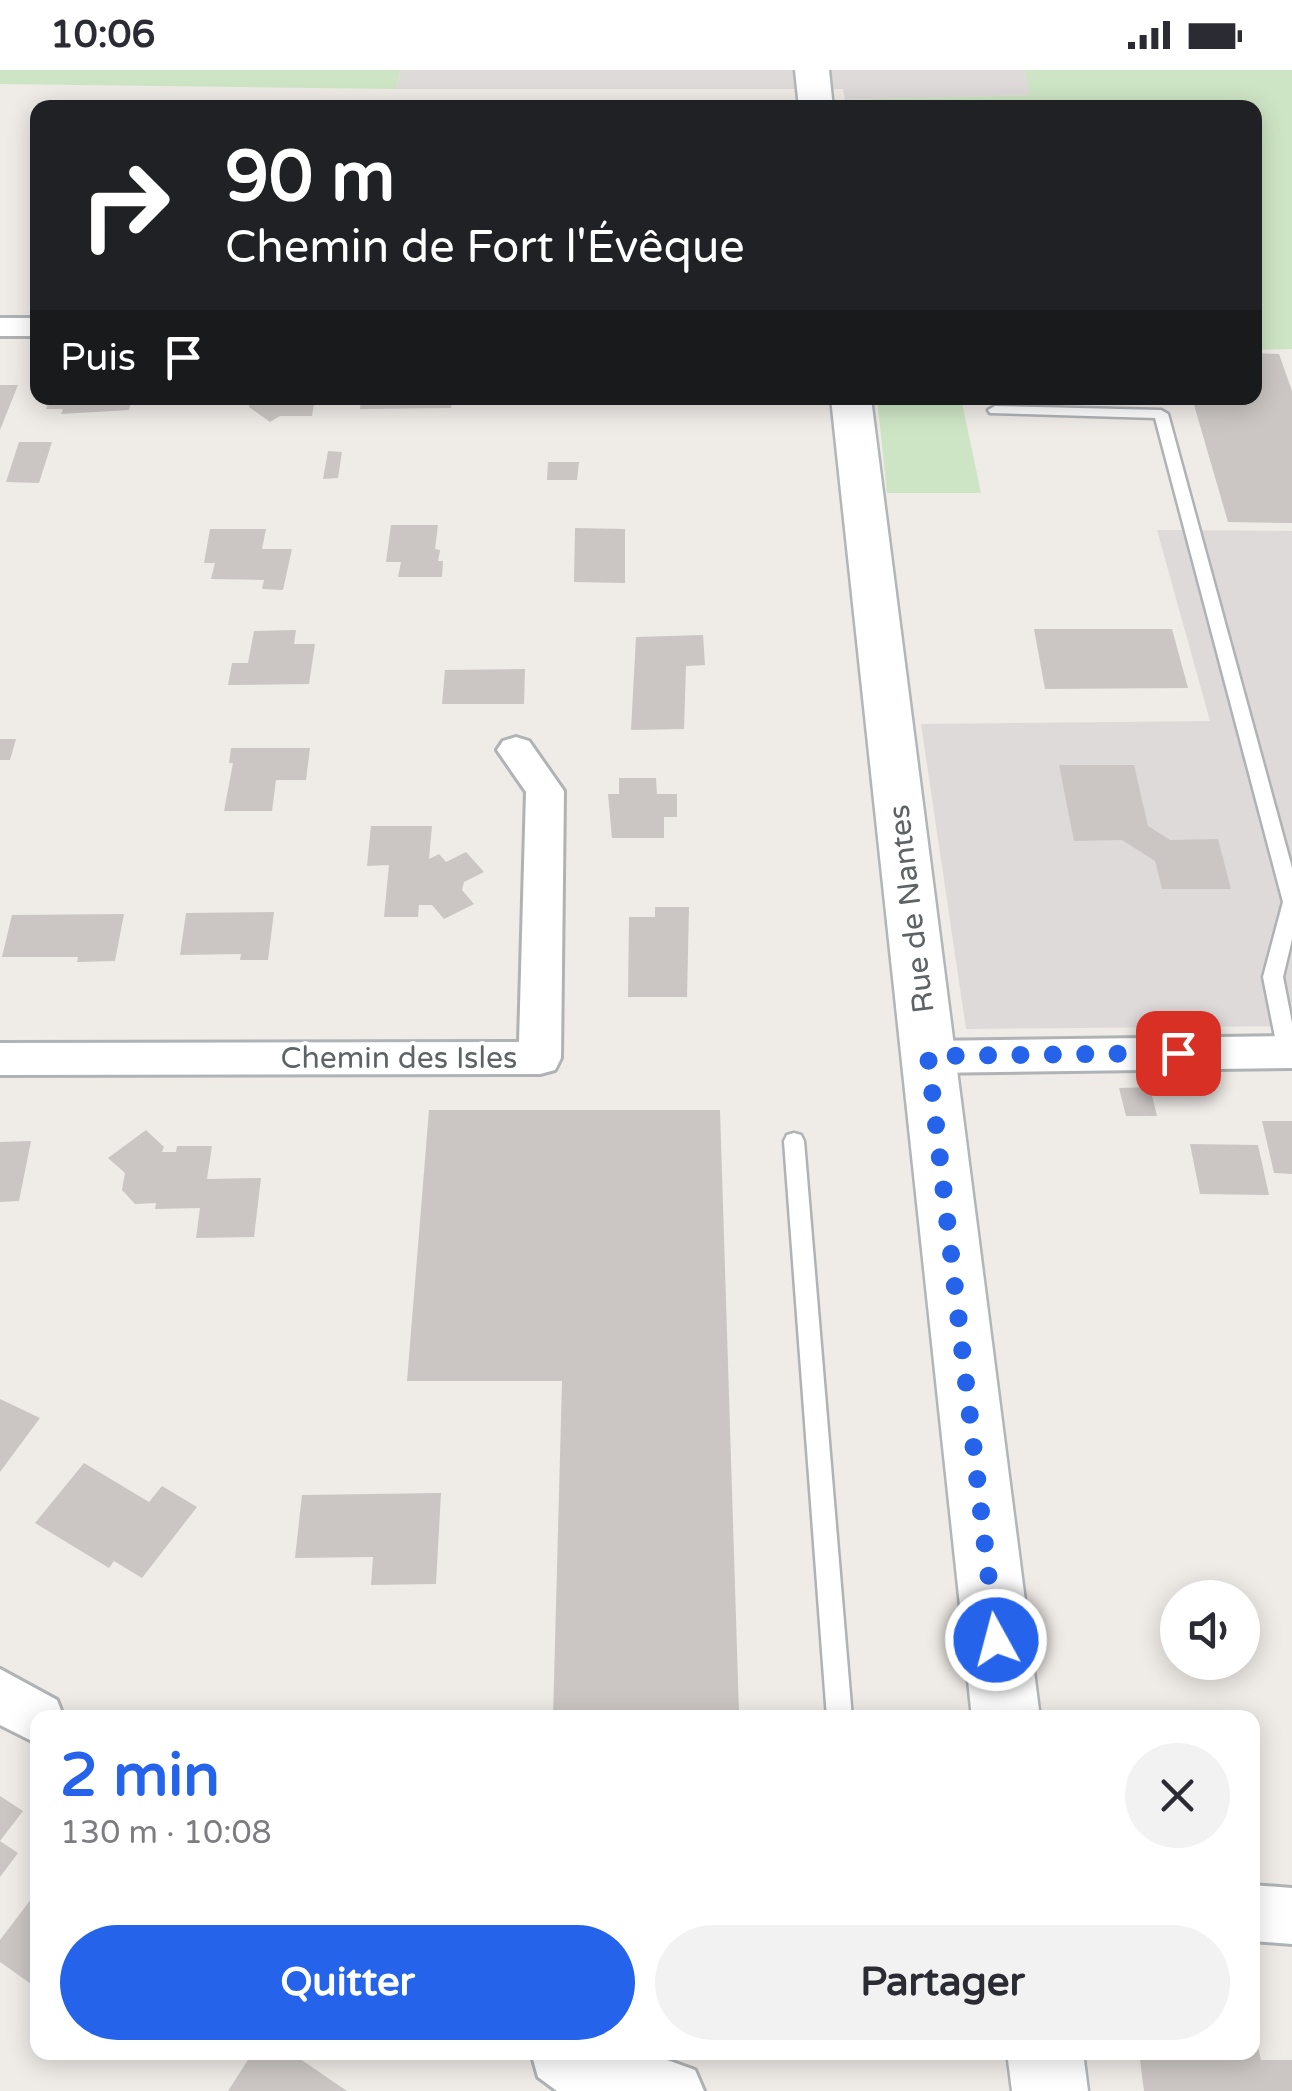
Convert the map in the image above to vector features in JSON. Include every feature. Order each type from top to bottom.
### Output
[{"type":"main road","points":[[812,70],[815,100]]},
{"type":"main road","name":"Rue de Nantes","points":[[852,405],[1005,1710]]},
{"type":"main road","points":[[1046,2060],[1050,2091]]},
{"type":"street","points":[[0,327],[30,327]]},
{"type":"street","name":"Chemin des Isles","points":[[0,1059],[540,1058],[544,791],[516,750]]},
{"type":"street","points":[[928,1056],[1290,1052]]},
{"type":"street","points":[[0,1695],[30,1713]]},
{"type":"street","points":[[1260,1914],[1292,1916]]},
{"type":"street","points":[[566,2060],[606,2091]]},
{"type":"street","points":[[577,2060],[674,2091]]},
{"type":"lane","points":[[995,410],[1161,414],[1292,902],[1273,977],[1290,1052]]},
{"type":"lane","points":[[794,1142],[839,1710]]},
{"type":"shaded area","points":[[401,70],[1025,70],[1031,95],[845,100],[843,89],[396,89]]},
{"type":"shaded area","points":[[1157,530],[1292,531],[1292,1026],[966,1029],[921,724],[1210,721]]},
{"type":"green space","points":[[0,70],[401,70],[396,89],[0,84]]},
{"type":"green space","points":[[1025,70],[1292,70],[1292,349],[1262,350],[1262,100],[845,100],[1030,95]]},
{"type":"green space","points":[[878,405],[962,405],[981,493],[887,493]]},
{"type":"building","points":[[1262,353],[1279,354],[1292,391],[1292,523],[1228,522],[1194,405],[1262,405]]},
{"type":"building","points":[[0,385],[18,385],[0,430]]},
{"type":"building","points":[[47,405],[130,405],[129,410],[61,414],[63,409],[46,409]]},
{"type":"building","points":[[314,405],[312,416],[280,416],[270,422],[249,407]]},
{"type":"building","points":[[360,405],[451,405],[451,408],[360,409]]},
{"type":"building","points":[[19,442],[52,442],[39,483],[6,482]]},
{"type":"building","points":[[328,451],[342,452],[338,478],[323,479]]},
{"type":"building","points":[[548,462],[579,462],[577,480],[547,480]]},
{"type":"building","points":[[391,525],[438,525],[435,549],[440,550],[438,561],[443,561],[442,577],[398,577],[401,562],[386,562]]},
{"type":"building","points":[[575,528],[625,529],[625,583],[574,582]]},
{"type":"building","points":[[210,529],[266,529],[262,549],[292,549],[283,590],[262,589],[264,580],[211,579],[215,563],[204,563]]},
{"type":"building","points":[[1034,629],[1172,629],[1188,688],[1045,689]]},
{"type":"building","points":[[296,630],[294,644],[315,644],[309,684],[228,685],[232,663],[248,663],[254,631]]},
{"type":"building","points":[[703,635],[705,665],[686,666],[684,729],[631,730],[636,637]]},
{"type":"building","points":[[525,669],[524,704],[442,704],[445,670]]},
{"type":"building","points":[[0,739],[16,739],[10,760],[0,760]]},
{"type":"building","points":[[231,748],[310,748],[306,780],[276,780],[272,811],[224,811],[233,763],[229,763]]},
{"type":"building","points":[[1059,765],[1134,765],[1148,826],[1170,840],[1218,839],[1231,889],[1162,889],[1155,861],[1122,840],[1074,841]]},
{"type":"building","points":[[619,778],[656,778],[657,794],[677,794],[677,817],[664,817],[664,838],[612,838],[608,794],[619,794]]},
{"type":"building","points":[[371,826],[432,826],[429,859],[439,854],[446,862],[466,852],[484,872],[464,882],[462,890],[474,904],[444,919],[432,905],[419,905],[418,917],[384,917],[389,865],[367,866]]},
{"type":"building","points":[[655,907],[689,907],[687,997],[628,997],[629,917],[655,917]]},
{"type":"building","points":[[274,912],[268,960],[240,960],[241,954],[180,955],[186,913]]},
{"type":"building","points":[[124,914],[115,961],[2,957],[12,915]]},
{"type":"building","points":[[1150,1087],[1157,1116],[1126,1116],[1119,1088]]},
{"type":"building","points":[[429,1110],[720,1110],[739,1710],[553,1710],[562,1381],[407,1381]]},
{"type":"building","points":[[1262,1121],[1292,1121],[1292,1174],[1274,1173]]},
{"type":"building","points":[[146,1130],[164,1147],[162,1152],[176,1152],[177,1146],[212,1146],[207,1179],[261,1178],[254,1237],[196,1238],[200,1208],[155,1209],[156,1203],[135,1204],[122,1190],[125,1173],[108,1158]]},
{"type":"building","points":[[31,1141],[19,1201],[0,1202],[0,1142]]},
{"type":"building","points":[[1190,1144],[1258,1145],[1269,1195],[1200,1194]]},
{"type":"building","points":[[0,1399],[40,1418],[0,1472]]},
{"type":"building","points":[[84,1463],[149,1502],[162,1486],[197,1507],[142,1578],[114,1561],[109,1568],[35,1523]]},
{"type":"building","points":[[441,1493],[436,1584],[371,1585],[373,1557],[295,1558],[302,1495]]},
{"type":"building","points":[[0,1796],[23,1811],[0,1841]]},
{"type":"building","points":[[0,1841],[18,1853],[0,1877]]},
{"type":"building","points":[[30,1901],[30,1983],[0,1962],[0,1940]]},
{"type":"building","points":[[1260,2056],[1261,2060],[1292,2060],[1292,2091],[1144,2091],[1140,2060],[1260,2060]]},
{"type":"building","points":[[248,2060],[302,2060],[347,2091],[228,2091]]},
{"type":"route","points":[[996,1640],[928,1056],[1178,1053]]}]
